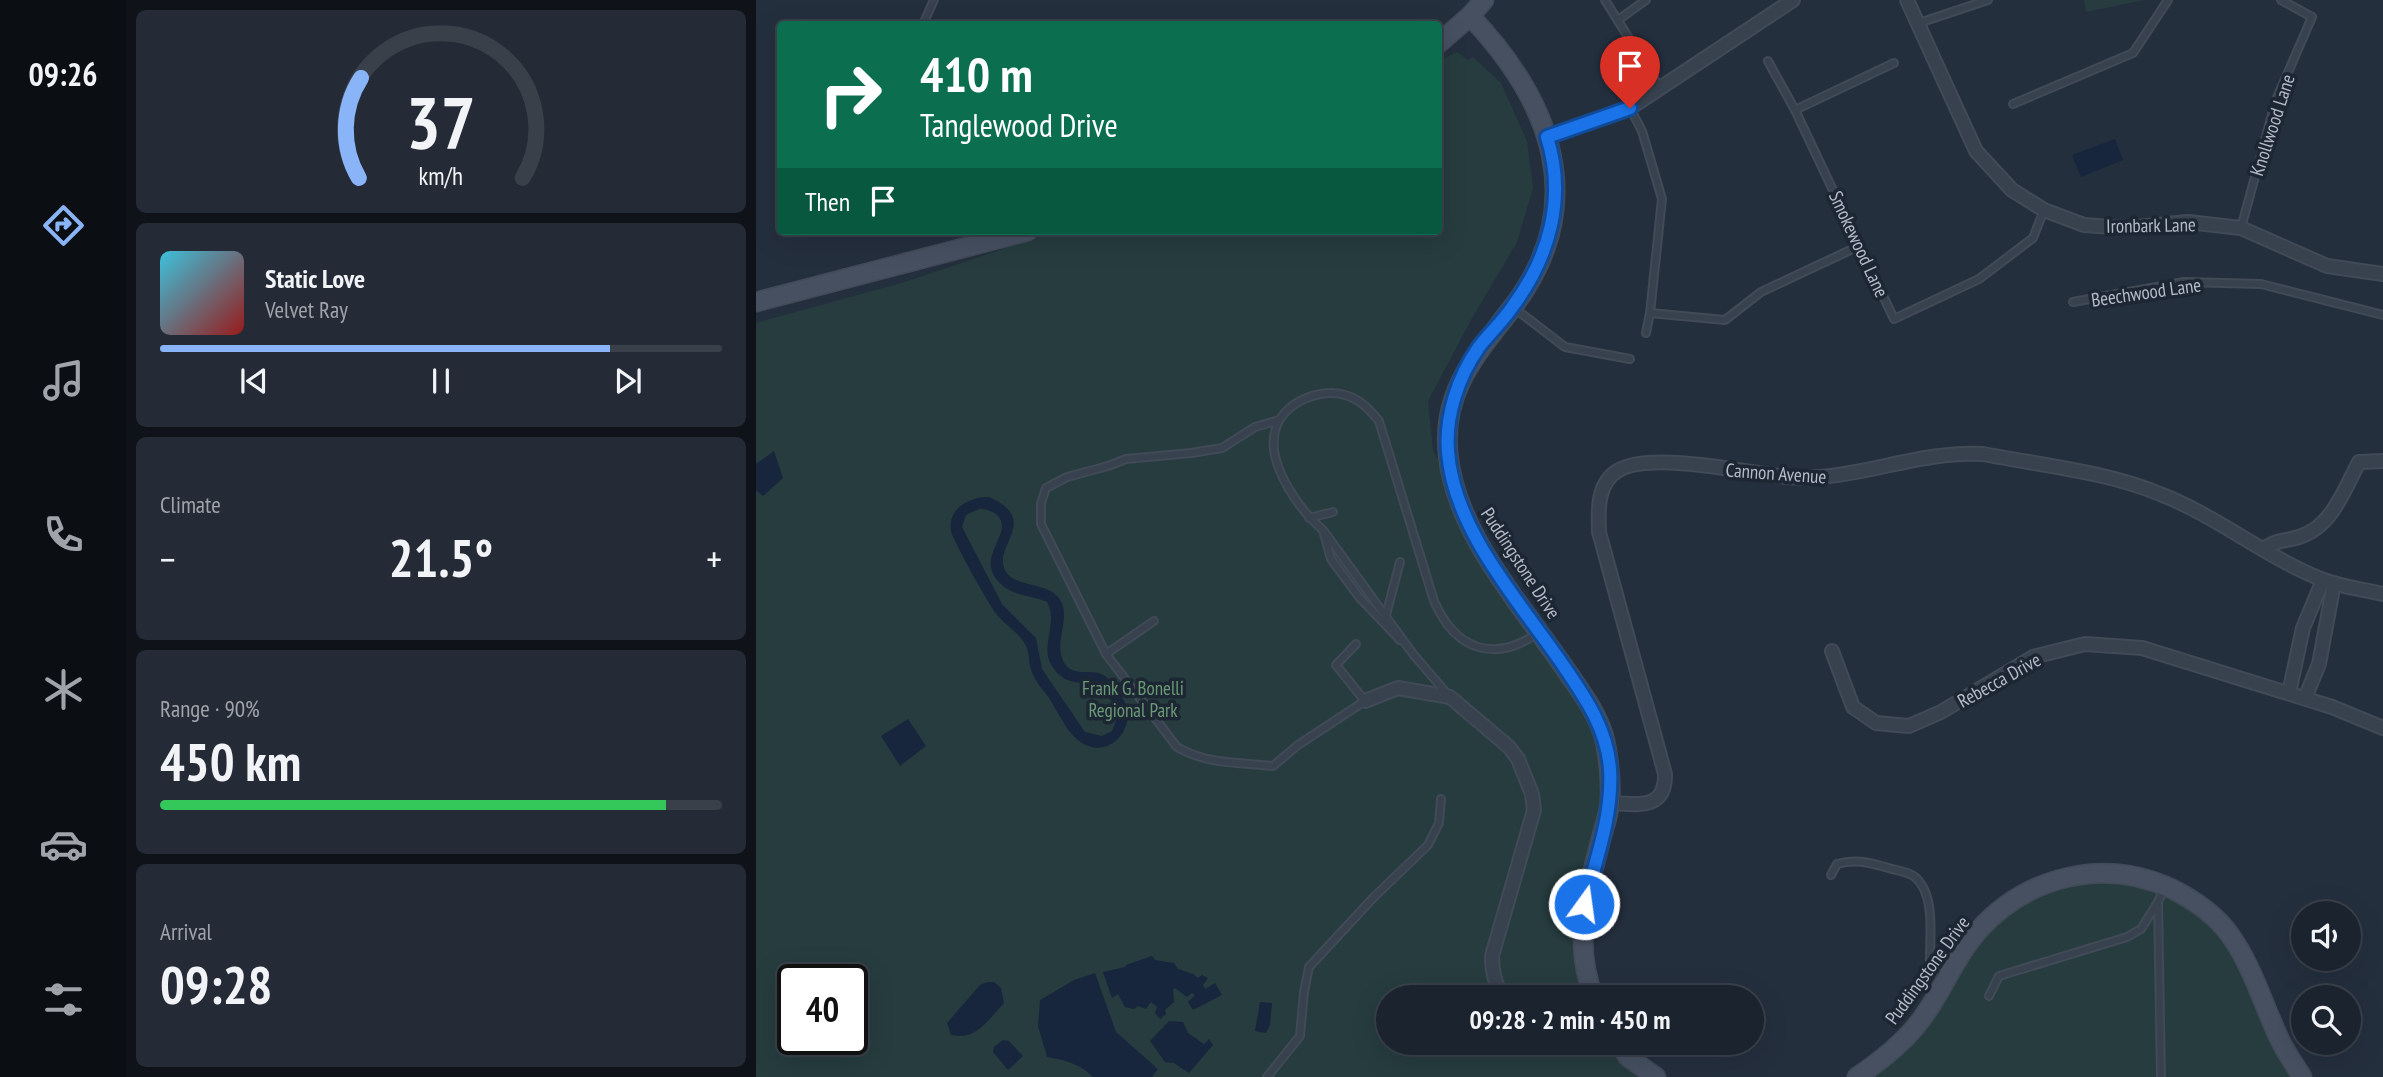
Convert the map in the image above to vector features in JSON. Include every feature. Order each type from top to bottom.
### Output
[{"type":"street","points":[[1442,40],[1484,0]]},
{"type":"street","points":[[1547,137],[1630,108],[1661,90],[1793,0]]},
{"type":"street","name":"Ironbark Lane","points":[[1907,0],[1976,151],[2012,190],[2044,209],[2084,225],[2127,228],[2188,222],[2241,228],[2327,266],[2383,274]]},
{"type":"street","name":"Puddingstone Drive","points":[[1470,16],[1491,38],[1537,110],[1552,155],[1556,179],[1554,208],[1546,247],[1532,278],[1513,307],[1479,348],[1465,370],[1453,402],[1448,430],[1451,478],[1464,516],[1486,555],[1591,707],[1605,738],[1610,768],[1610,803],[1584,904],[1582,941],[1584,969],[1590,985]]},
{"type":"street","points":[[756,302],[1013,235]]},
{"type":"street","name":"Cannon Avenue","points":[[1610,803],[1645,804],[1655,801],[1662,793],[1665,783],[1599,532],[1601,492],[1608,479],[1619,470],[1636,464],[1660,462],[1790,477],[1836,477],[1937,456],[1983,454],[2124,481],[2160,493],[2329,581],[2383,594]]},
{"type":"street","points":[[2263,549],[2277,540],[2300,537],[2320,526],[2333,512],[2359,462],[2383,461]]},
{"type":"street","points":[[2289,694],[2302,628],[2329,581]]},
{"type":"street","points":[[2305,698],[2319,664],[2329,581]]},
{"type":"street","name":"Rebecca Drive","points":[[1832,651],[1853,707],[1876,723],[1909,726],[1941,712],[2033,657],[2085,644],[2142,648],[2305,698],[2383,728]]},
{"type":"street","points":[[1365,701],[1398,688],[1450,697],[1509,747],[1518,759],[1532,794],[1534,810],[1492,956],[1496,985]]},
{"type":"street","name":"Puddingstone Drive","points":[[1857,1077],[1888,1055],[1919,1023],[1978,931],[2000,910],[2049,882],[2074,875],[2113,873],[2136,876],[2162,894],[2185,896],[2210,913],[2229,933],[2253,976],[2280,1041],[2302,1077]]},
{"type":"street","points":[[1627,1055],[1656,1077]]},
{"type":"lane","points":[[924,21],[934,0]]},
{"type":"lane","points":[[1605,0],[1661,90]]},
{"type":"lane","points":[[1618,20],[1646,0]]},
{"type":"lane","points":[[1919,23],[1988,0]]},
{"type":"lane","points":[[2014,104],[2133,53],[2168,0]]},
{"type":"lane","name":"Knollwood Lane","points":[[2241,228],[2276,100],[2312,17],[2281,0]]},
{"type":"lane","name":"Smokewood Lane","points":[[1768,61],[1796,110],[1894,319],[1979,279],[2033,238],[2044,209]]},
{"type":"lane","points":[[1796,110],[1894,63]]},
{"type":"lane","points":[[1630,108],[1642,131],[1662,199],[1646,333]]},
{"type":"lane","points":[[1650,313],[1725,320],[1761,292],[1859,246]]},
{"type":"lane","name":"Beechwood Lane","points":[[2073,302],[2184,282],[2261,284],[2383,315]]},
{"type":"lane","points":[[1513,307],[1565,347],[1630,359]]},
{"type":"lane","points":[[1413,654],[1323,530],[1309,518],[1278,469],[1274,434],[1279,420],[1305,398],[1325,393],[1346,395],[1365,405],[1379,421],[1434,601],[1448,628],[1476,646],[1503,650],[1518,645],[1540,631]]},
{"type":"lane","points":[[1279,420],[1255,427],[1222,448],[1126,458],[1067,477],[1046,488],[1041,503],[1041,524],[1106,654],[1177,747],[1194,757],[1211,762],[1273,766],[1298,745],[1365,701],[1336,665],[1356,644]]},
{"type":"lane","points":[[1309,518],[1333,512]]},
{"type":"lane","points":[[1323,530],[1331,559],[1359,597],[1450,697]]},
{"type":"lane","points":[[1385,615],[1400,562]]},
{"type":"lane","points":[[1106,654],[1154,621]]},
{"type":"lane","points":[[1267,1077],[1300,1036],[1309,967],[1373,898],[1428,845],[1439,823],[1441,799]]},
{"type":"lane","points":[[1831,875],[1837,864],[1850,860],[1913,875],[1925,888],[1929,909],[1930,966],[1945,980]]},
{"type":"lane","points":[[1989,996],[1999,976],[2127,937],[2141,929],[2162,894]]},
{"type":"lane","points":[[2161,1077],[2162,894]]},
{"type":"green space","points":[[2084,0],[2144,0],[2086,12]]},
{"type":"green space","name":"Frank G. Bonelli Regional Park","points":[[1457,52],[1468,60],[1473,57],[1501,83],[1527,141],[1533,188],[1517,242],[1428,401],[1433,451],[1451,478],[1464,516],[1591,707],[1610,768],[1584,904],[1593,985],[1376,985],[1376,1055],[1632,1055],[1656,1077],[756,1077],[756,323],[905,282],[1044,235],[1442,235],[1442,60]]},
{"type":"green space","points":[[2113,873],[2210,913],[2302,1077],[1857,1077],[1888,1055],[1962,952],[2024,894]]},
{"type":"water","points":[[2115,139],[2123,160],[2081,177],[2072,155]]},
{"type":"water","points":[[774,451],[783,478],[763,496],[756,490],[756,464]]},
{"type":"water","points":[[989,497],[1012,514],[1014,523],[1003,559],[1008,574],[1020,581],[1049,590],[1061,602],[1064,619],[1060,646],[1065,664],[1072,670],[1103,675],[1122,696],[1128,714],[1127,723],[1118,739],[1111,744],[1093,747],[1084,744],[1069,730],[1033,675],[1023,641],[997,615],[958,548],[951,531],[953,516],[961,505]],"holes":[[[984,509],[993,512],[1002,522],[991,558],[995,577],[1011,591],[1047,602],[1051,618],[1047,651],[1052,666],[1070,681],[1094,684],[1103,690],[1118,715],[1112,731],[1102,736],[1085,732],[1042,669],[1036,638],[1002,604],[962,527],[966,515]]]},
{"type":"water","points":[[908,719],[926,746],[900,766],[881,736]]},
{"type":"water","points":[[1152,956],[1155,960],[1174,963],[1178,969],[1198,978],[1202,975],[1208,978],[1203,985],[1205,989],[1215,983],[1222,995],[1193,1010],[1188,1002],[1195,995],[1192,993],[1187,997],[1175,988],[1174,1002],[1160,1019],[1155,1013],[1157,1007],[1151,1002],[1146,1009],[1138,1006],[1134,1009],[1125,1007],[1118,994],[1112,998],[1103,972]]},
{"type":"water","points":[[1095,973],[1116,1032],[1158,1069],[1152,1077],[1093,1077],[1072,1063],[1047,1057],[1038,1026],[1040,1000],[1074,980]]},
{"type":"water","points":[[994,982],[1001,988],[1004,1003],[975,1032],[960,1036],[951,1035],[947,1023],[980,985]]},
{"type":"water","points":[[1260,1002],[1272,1003],[1270,1025],[1266,1033],[1255,1031]]},
{"type":"water","points":[[1169,1021],[1183,1022],[1188,1033],[1204,1044],[1209,1039],[1213,1045],[1189,1073],[1174,1063],[1165,1062],[1150,1041]]},
{"type":"water","points":[[1003,1040],[1009,1041],[1023,1056],[1008,1070],[993,1052],[994,1047]]},
{"type":"route","points":[[1584,904],[1610,803],[1610,768],[1605,738],[1591,707],[1486,555],[1464,516],[1451,478],[1448,430],[1453,402],[1465,370],[1479,348],[1513,307],[1532,278],[1546,247],[1554,208],[1556,179],[1547,137],[1630,108]]}]
